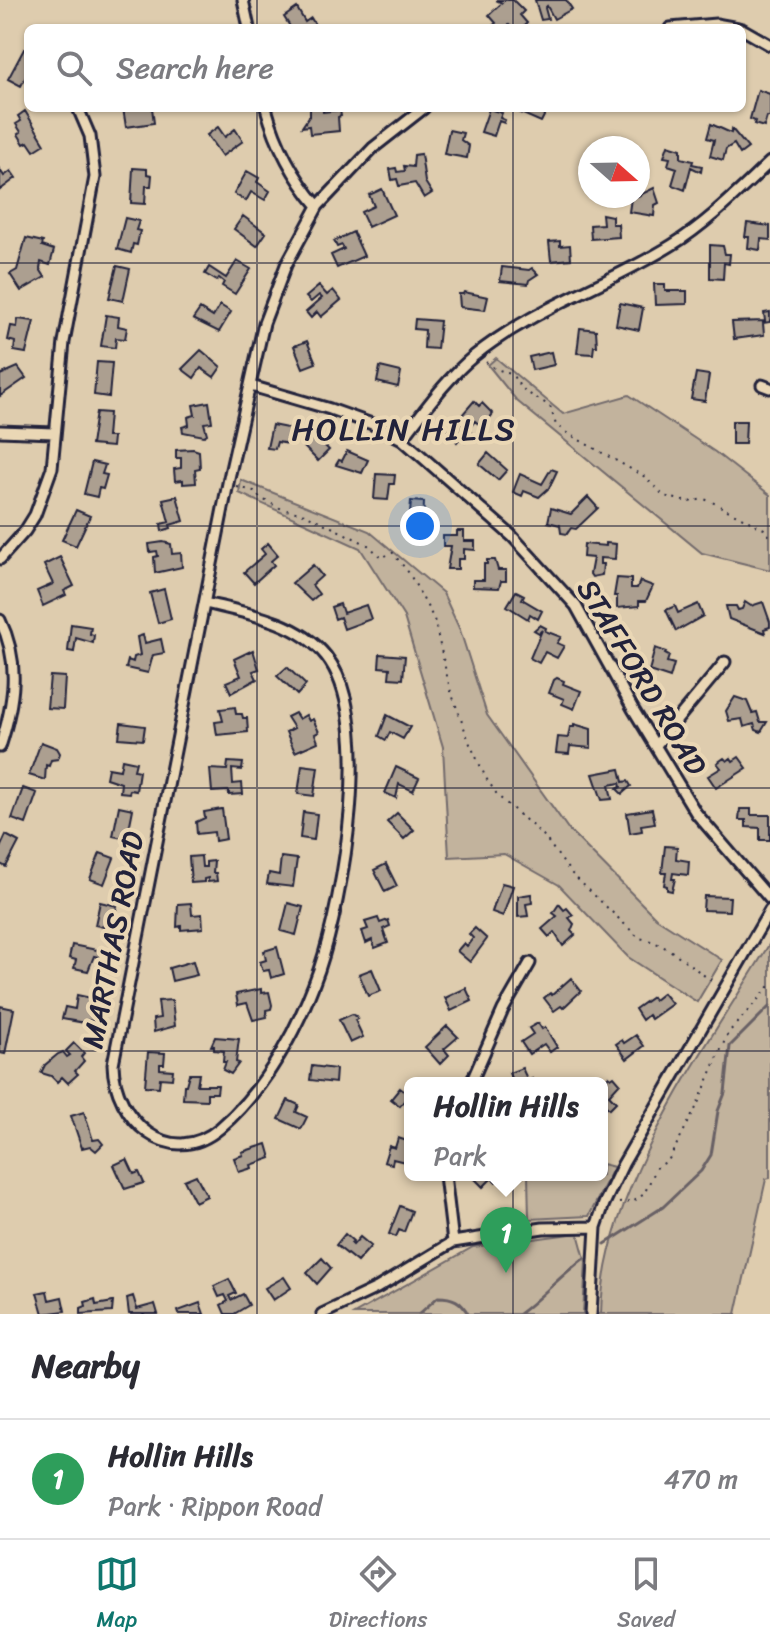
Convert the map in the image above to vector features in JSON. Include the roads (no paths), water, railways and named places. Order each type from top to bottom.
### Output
[{"type":"street","points":[[243,0],[248,24]]},
{"type":"street","points":[[746,32],[770,45]]},
{"type":"street","points":[[0,559],[25,531],[44,496],[52,468],[64,342],[95,177],[90,136],[80,112]]},
{"type":"street","points":[[268,112],[294,174],[318,206]]},
{"type":"street","name":"MARTHAS ROAD","points":[[205,603],[287,627],[307,638],[325,655],[338,675],[347,704],[352,747],[351,780],[345,846],[332,924],[318,971],[298,1020],[267,1073],[234,1115],[219,1129],[201,1139],[171,1142],[151,1135],[130,1117],[116,1092],[113,1064],[142,907],[205,603],[264,323],[277,285],[318,206],[357,163],[419,112]]},
{"type":"street","points":[[402,439],[445,386],[477,354],[536,316],[672,245],[768,169]]},
{"type":"street","name":"STAFFORD ROAD","points":[[251,386],[330,409],[402,439],[512,536],[566,593],[696,813],[770,899]]},
{"type":"street","points":[[0,431],[54,433]]},
{"type":"street","points":[[0,620],[11,646],[15,673],[13,695],[0,747]]},
{"type":"street","points":[[656,745],[725,662]]},
{"type":"street","points":[[591,1314],[596,1227],[623,1164],[770,910]]},
{"type":"street","points":[[474,1077],[503,1010],[530,963]]},
{"type":"street","points":[[446,1181],[453,1242]]},
{"type":"street","points":[[322,1314],[389,1282],[453,1242],[543,1228],[596,1227]]},
{"type":"waterway","points":[[605,1244],[663,1207],[701,1171],[711,1155],[718,1111],[725,1093],[730,1046],[770,1006]]},
{"type":"waterway","points":[[519,1314],[583,1259]]},
{"type":"waterway","points":[[419,1314],[438,1297],[456,1301],[468,1314]]},
{"type":"place","name":"Hollin Hills","points":[[506,1273]]},
{"type":"district","name":"HOLLIN HILLS","points":[[404,429]]}]
